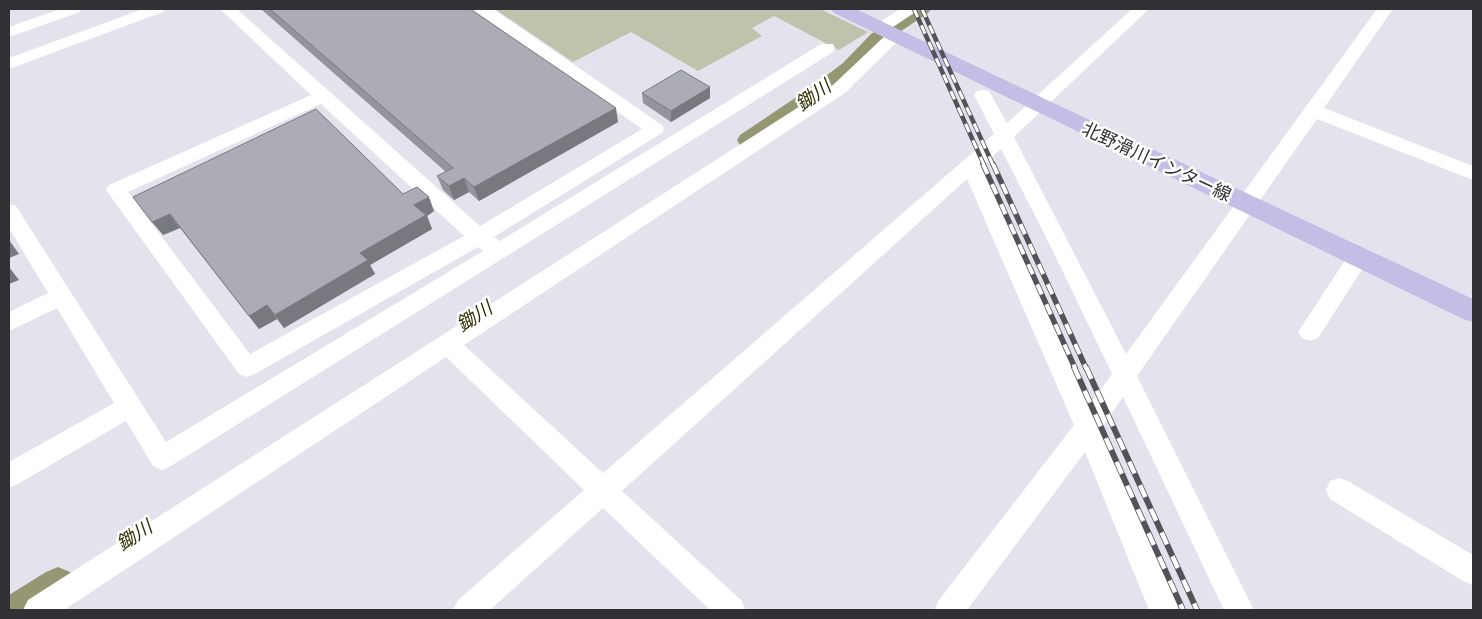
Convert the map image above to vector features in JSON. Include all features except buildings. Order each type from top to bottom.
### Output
[{"type":"main road","name":"北野滑川インター線","points":[[841,9],[1473,311]]},
{"type":"street","points":[[9,32],[53,12],[74,9]]},
{"type":"street","points":[[9,64],[157,9]]},
{"type":"street","points":[[228,9],[479,237],[499,252]]},
{"type":"street","points":[[323,96],[116,190],[247,368],[479,237],[656,129],[483,9]]},
{"type":"street","points":[[38,610],[839,89],[888,31],[909,11],[908,9]]},
{"type":"street","points":[[468,610],[1039,105],[1141,9]]},
{"type":"street","points":[[949,610],[1088,428],[1385,9]]},
{"type":"street","points":[[9,211],[162,458],[499,252],[827,48]]},
{"type":"street","points":[[983,94],[1239,610]]},
{"type":"street","points":[[1314,111],[1473,173]]},
{"type":"street","points":[[971,165],[1088,428],[1164,610]]},
{"type":"street","points":[[1310,332],[1359,257]]},
{"type":"street","points":[[9,322],[61,296]]},
{"type":"street","points":[[447,344],[732,610]]},
{"type":"street","points":[[9,476],[130,406]]},
{"type":"street","points":[[1339,490],[1473,572]]},
{"type":"green space","points":[[495,9],[820,9],[868,32],[839,50],[774,16],[752,28],[762,36],[698,71],[631,32],[573,62]]},
{"type":"waterway","name":"鋤川","points":[[748,140],[818,93],[850,67],[878,38],[921,9]]},
{"type":"waterway","name":"鋤川","points":[[17,610],[58,584]]},
{"type":"railway","points":[[914,9],[984,165]]},
{"type":"railway","points":[[922,9],[993,165]]},
{"type":"railway","points":[[983,164],[1075,368]]},
{"type":"railway","points":[[993,164],[1086,368]]},
{"type":"railway","points":[[1074,367],[1183,610]]},
{"type":"railway","points":[[1086,367],[1197,610]]}]
